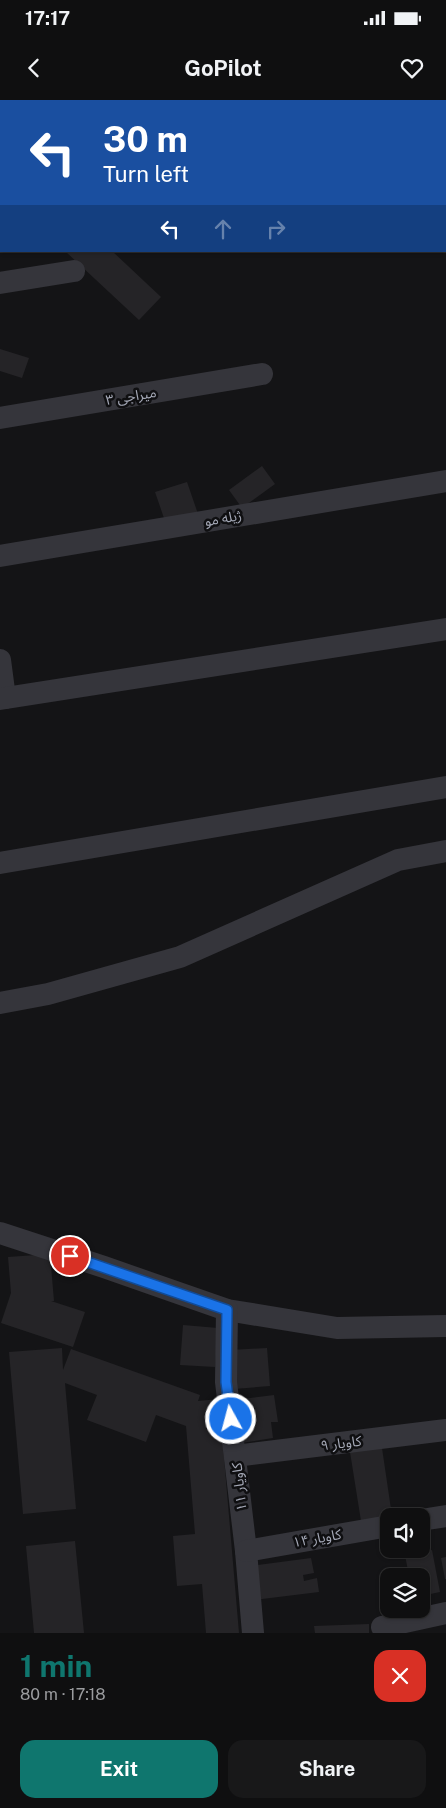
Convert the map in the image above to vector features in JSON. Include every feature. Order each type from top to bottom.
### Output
[{"type":"street","points":[[0,283],[74,271]]},
{"type":"street","name":"میراجی ۳","points":[[0,418],[262,374]]},
{"type":"street","name":"ژیله مو","points":[[0,556],[446,481]]},
{"type":"street","points":[[0,660],[3,699],[446,629]]},
{"type":"street","points":[[0,863],[446,787]]},
{"type":"street","points":[[0,1003],[48,994],[180,957],[398,860],[446,851]]},
{"type":"street","points":[[0,1233],[227,1310],[337,1328],[446,1326]]},
{"type":"street","name":"کاویار ۱۱","points":[[227,1310],[226,1382],[246,1551],[253,1633]]},
{"type":"street","name":"کاویار ۹","points":[[235,1456],[446,1430]]},
{"type":"street","points":[[430,1519],[446,1516]]},
{"type":"street","name":"کاویار ۱۴","points":[[246,1551],[380,1528]]},
{"type":"street","points":[[382,1627],[446,1613]]},
{"type":"building","points":[[66,252],[113,252],[161,297],[139,320]]},
{"type":"building","points":[[0,349],[29,358],[22,378],[0,371]]},
{"type":"building","points":[[262,466],[275,484],[242,508],[229,490]]},
{"type":"building","points":[[187,482],[198,514],[166,524],[155,492]]},
{"type":"building","points":[[50,1254],[54,1301],[51,1301],[85,1312],[73,1347],[1,1323],[11,1293],[8,1257]]},
{"type":"building","points":[[183,1325],[218,1328],[215,1367],[180,1365]]},
{"type":"building","points":[[62,1348],[63,1370],[71,1349],[200,1395],[198,1401],[219,1399],[239,1633],[206,1633],[202,1584],[177,1586],[173,1536],[195,1534],[186,1426],[156,1415],[146,1442],[87,1420],[97,1395],[65,1383],[76,1509],[23,1514],[9,1352]]},
{"type":"building","points":[[267,1348],[270,1386],[234,1389],[231,1350]]},
{"type":"building","points":[[274,1395],[278,1422],[271,1422],[273,1438],[241,1443],[235,1400]]},
{"type":"building","points":[[382,1448],[391,1508],[380,1508],[380,1518],[361,1521],[350,1452]]},
{"type":"building","points":[[75,1541],[84,1633],[34,1633],[26,1546]]},
{"type":"building","points":[[430,1550],[432,1550],[440,1592],[430,1594],[430,1568],[407,1568],[406,1558],[430,1558]]},
{"type":"building","points":[[446,1557],[446,1579],[445,1579],[441,1558]]},
{"type":"building","points":[[311,1558],[314,1573],[303,1575],[304,1581],[317,1578],[319,1592],[254,1600],[250,1566]]},
{"type":"building","points":[[369,1624],[369,1633],[315,1633],[314,1626]]},
{"type":"route","points":[[70,1256],[227,1310],[226,1382],[231,1419]]}]
